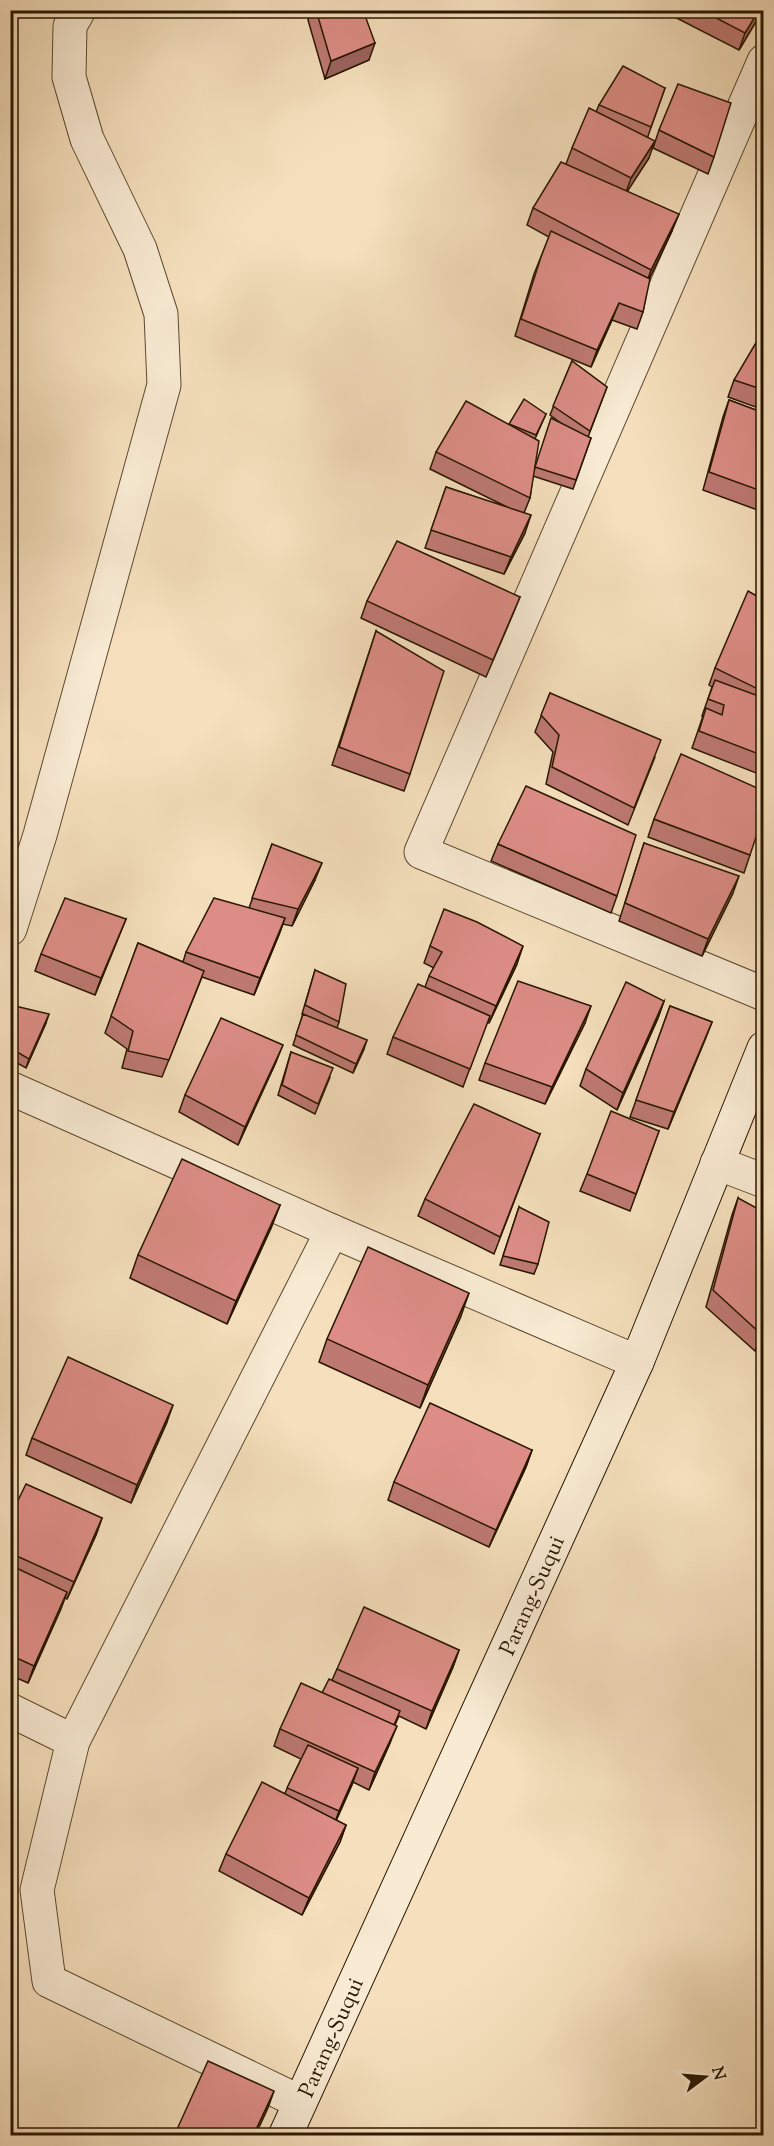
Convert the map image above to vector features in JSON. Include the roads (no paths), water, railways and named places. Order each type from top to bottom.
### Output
[{"type":"street","points":[[10,929],[40,835],[164,385],[161,314],[140,249],[87,139],[69,76],[70,26],[79,10]]},
{"type":"street","points":[[764,61],[421,852],[764,994]]},
{"type":"street","name":"Parang-Suqui","points":[[285,2136],[637,1362],[764,1048]]},
{"type":"street","points":[[10,1088],[332,1231],[637,1362]]},
{"type":"street","points":[[717,1163],[764,1182]]},
{"type":"street","points":[[300,2102],[49,1981],[37,1890],[73,1741],[332,1231]]},
{"type":"street","points":[[10,1710],[73,1741]]}]
